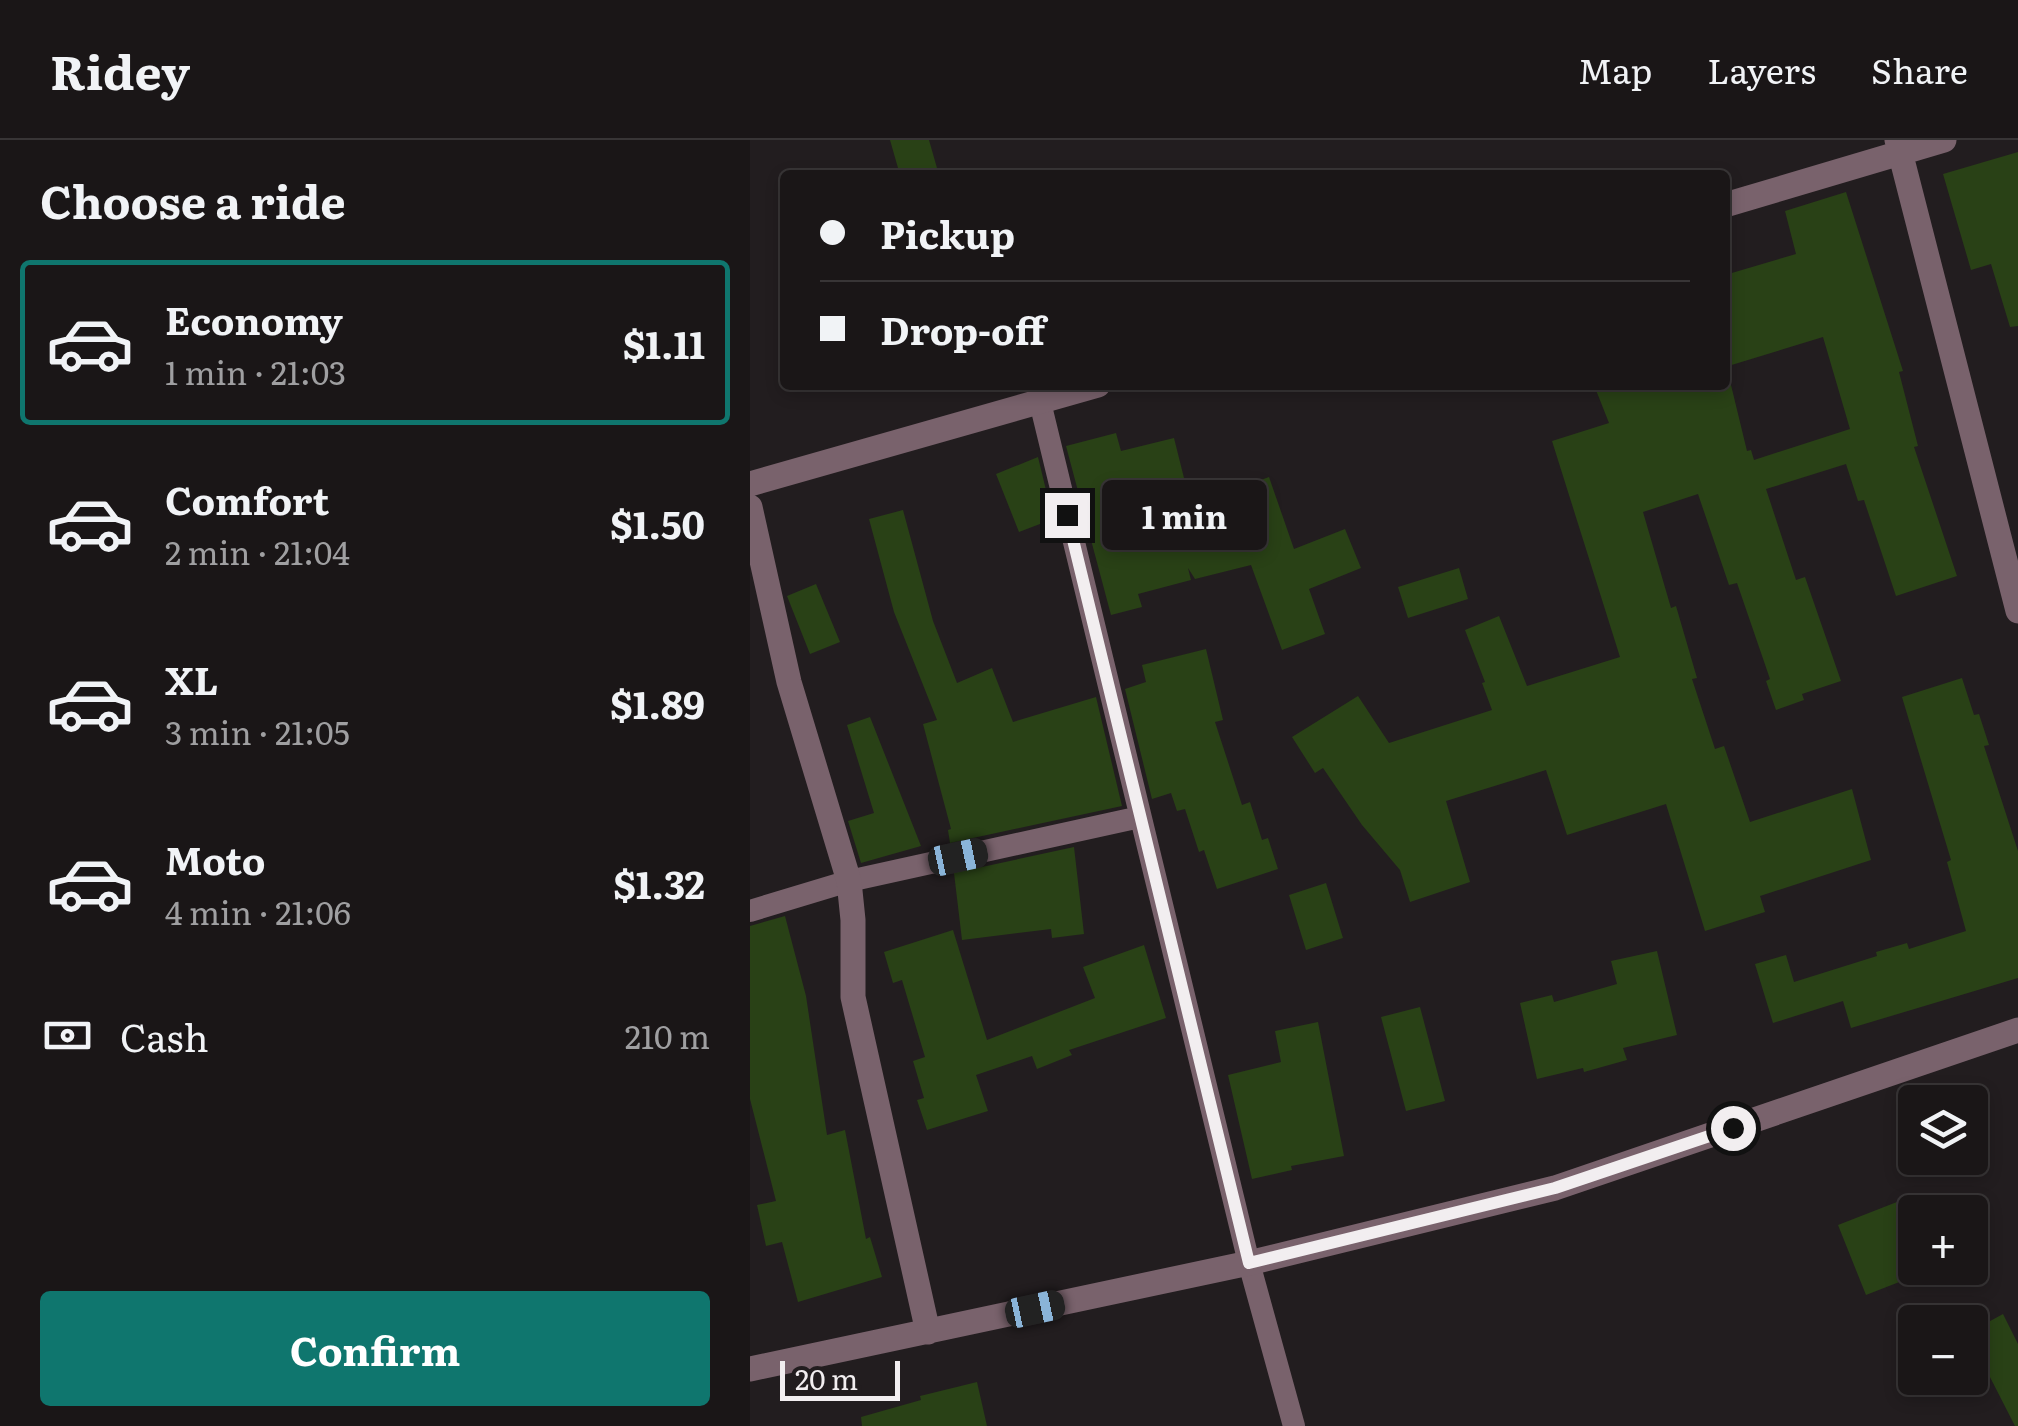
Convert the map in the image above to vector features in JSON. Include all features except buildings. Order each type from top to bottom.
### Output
[{"type":"street","points":[[1730,204],[1899,148],[1944,140]]},
{"type":"street","points":[[1899,148],[2018,611]]},
{"type":"street","points":[[750,484],[1081,390]]},
{"type":"street","points":[[750,507],[789,682],[849,881],[853,997],[928,1332]]},
{"type":"street","points":[[750,1369],[1249,1263],[1555,1188],[2018,1030]]},
{"type":"lane","points":[[1040,402],[1249,1263],[1294,1426]]},
{"type":"lane","points":[[750,912],[849,881],[1140,817]]},
{"type":"route","points":[[1067,515],[1249,1263],[1555,1188],[1733,1128]]}]
